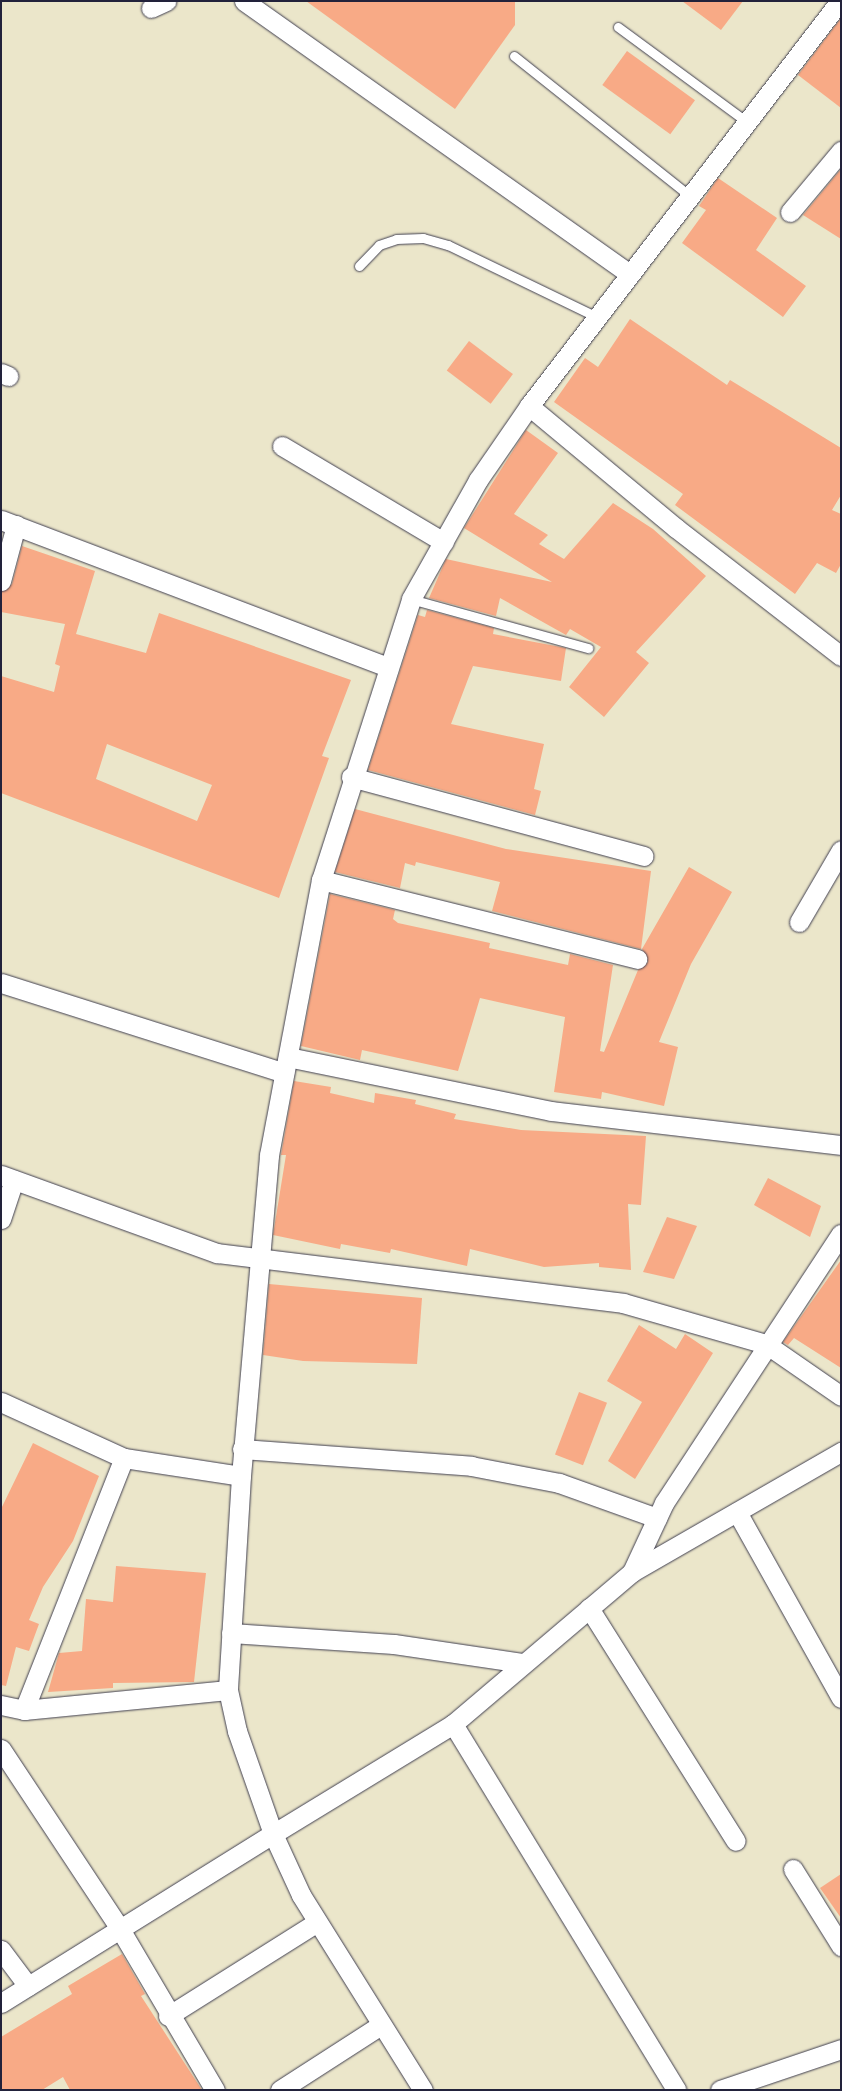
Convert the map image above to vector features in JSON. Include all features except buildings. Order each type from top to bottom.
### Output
[{"type":"street","points":[[244,1],[630,274]]},
{"type":"street","points":[[423,2090],[317,1922],[273,1834],[237,1731],[228,1690],[242,1449],[269,1155],[321,880],[351,777],[412,599],[478,480],[529,406],[599,318],[630,274],[840,1]]},
{"type":"street","points":[[790,212],[841,151]]},
{"type":"street","points":[[529,406],[676,528],[841,656]]},
{"type":"street","points":[[282,446],[444,542]]},
{"type":"street","points":[[1,581],[9,522],[388,667]]},
{"type":"street","points":[[351,777],[644,856]]},
{"type":"street","points":[[800,922],[841,850]]},
{"type":"street","points":[[321,880],[637,959]]},
{"type":"street","points":[[1,983],[286,1065],[551,1112],[841,1145]]},
{"type":"street","points":[[1,1219],[8,1177],[217,1253],[623,1303],[766,1344],[841,1396]]},
{"type":"street","points":[[632,1572],[657,1518],[766,1344],[841,1234]]},
{"type":"street","points":[[1,1402],[124,1458],[241,1476]]},
{"type":"street","points":[[242,1449],[471,1466],[559,1483],[657,1518]]},
{"type":"street","points":[[1,2003],[453,1724],[522,1663],[632,1572],[841,1452]]},
{"type":"street","points":[[24,1710],[124,1458]]},
{"type":"street","points":[[737,1512],[841,1698]]},
{"type":"street","points":[[589,1608],[736,1841]]},
{"type":"street","points":[[231,1633],[394,1644],[522,1663]]},
{"type":"street","points":[[1,1705],[24,1710],[228,1690]]},
{"type":"street","points":[[453,1724],[676,2090]]},
{"type":"street","points":[[1,1749],[120,1929],[168,2016],[215,2090]]},
{"type":"street","points":[[793,1869],[840,1944]]},
{"type":"street","points":[[168,2016],[317,1922]]},
{"type":"street","points":[[1,1950],[28,1986]]},
{"type":"street","points":[[280,2090],[381,2025]]},
{"type":"street","points":[[720,2090],[841,2049]]},
{"type":"lane","points":[[618,27],[747,122]]},
{"type":"lane","points":[[514,56],[691,197]]},
{"type":"lane","points":[[359,266],[379,245],[396,239],[423,238],[448,245],[599,318]]},
{"type":"lane","points":[[412,599],[588,648]]}]
